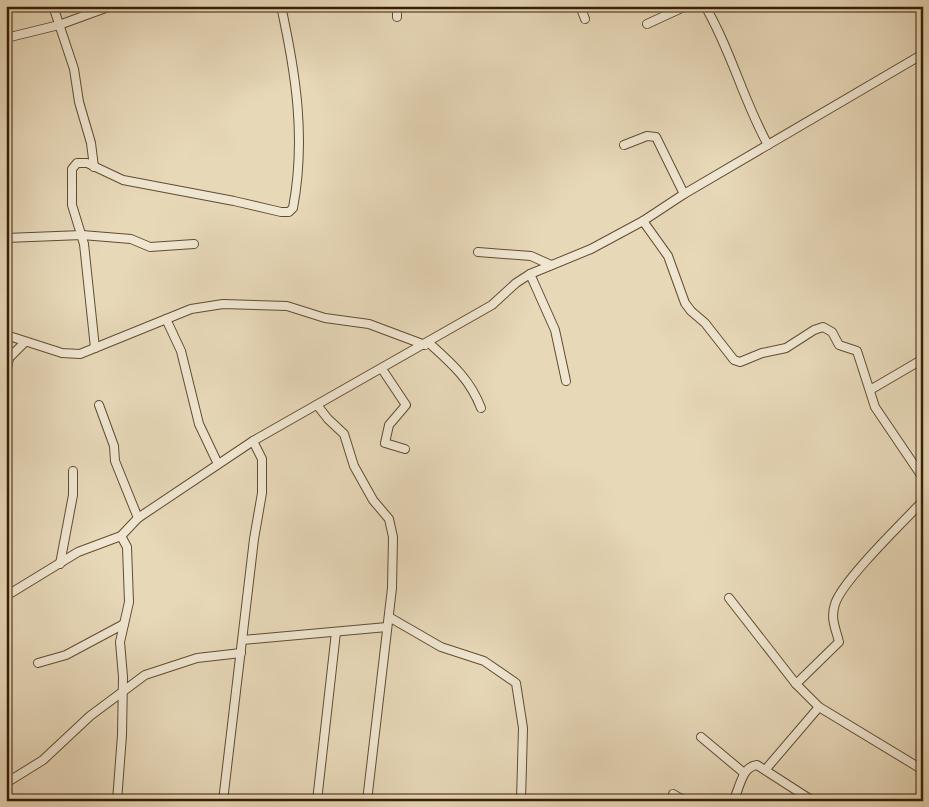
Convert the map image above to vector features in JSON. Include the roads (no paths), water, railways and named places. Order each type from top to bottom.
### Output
[{"type":"street","points":[[53,6],[74,69],[79,102],[91,143],[94,166]]},
{"type":"street","points":[[6,38],[59,25],[111,6]]},
{"type":"street","points":[[95,348],[82,236],[72,204],[72,169],[80,162],[94,166],[123,180],[281,212],[291,210],[300,164],[300,119],[294,70],[281,6]]},
{"type":"street","points":[[397,6],[397,17]]},
{"type":"street","points":[[580,6],[585,19]]},
{"type":"street","points":[[647,24],[686,6]]},
{"type":"street","points":[[705,6],[730,55],[748,107],[768,145]]},
{"type":"street","points":[[6,596],[78,552],[121,536],[138,518],[218,464],[492,305],[516,283],[530,274],[591,249],[643,221],[684,194],[923,54]]},
{"type":"street","points":[[624,145],[647,136],[656,137],[684,194]]},
{"type":"street","points":[[643,221],[668,256],[680,293],[688,307],[705,323],[734,360],[740,362],[762,353],[786,348],[814,330],[823,327],[832,332],[839,345],[858,351],[875,407],[923,478]]},
{"type":"street","points":[[6,238],[82,236],[131,239],[150,246],[194,244]]},
{"type":"street","points":[[478,252],[532,256],[551,265]]},
{"type":"street","points":[[530,274],[555,330],[566,381]]},
{"type":"street","points":[[6,335],[62,353],[80,354],[191,309],[224,304],[287,306],[326,318],[369,324],[427,344],[456,368],[474,390],[481,408]]},
{"type":"street","points":[[166,319],[181,351],[199,424],[218,464]]},
{"type":"street","points":[[6,342],[9,358],[6,374]]},
{"type":"street","points":[[9,358],[25,342]]},
{"type":"street","points":[[870,390],[923,359]]},
{"type":"street","points":[[382,369],[406,405],[389,425],[385,443],[406,449]]},
{"type":"street","points":[[99,405],[114,446],[115,461],[138,518]]},
{"type":"street","points":[[317,405],[344,434],[354,466],[362,483],[389,519],[394,537],[387,628],[367,801]]},
{"type":"street","points":[[223,801],[254,539],[262,493],[262,459],[253,442]]},
{"type":"street","points":[[60,564],[73,495],[73,470]]},
{"type":"street","points":[[796,684],[839,642],[834,628],[833,614],[841,591],[923,501]]},
{"type":"street","points":[[117,801],[122,690],[120,642],[129,602],[127,548],[121,536]]},
{"type":"street","points":[[729,598],[796,684],[819,707],[923,770]]},
{"type":"street","points":[[388,617],[441,647],[484,661],[516,683],[523,728],[521,801]]},
{"type":"street","points":[[38,663],[66,655],[124,624]]},
{"type":"street","points":[[243,640],[387,628]]},
{"type":"street","points":[[317,801],[336,632]]},
{"type":"street","points":[[6,783],[43,760],[90,716],[122,690],[145,676],[197,658],[241,653]]},
{"type":"street","points":[[766,769],[819,707]]},
{"type":"street","points":[[701,737],[744,773]]},
{"type":"street","points":[[733,801],[744,773],[752,766],[766,769],[813,801]]},
{"type":"street","points":[[673,794],[685,801]]}]
